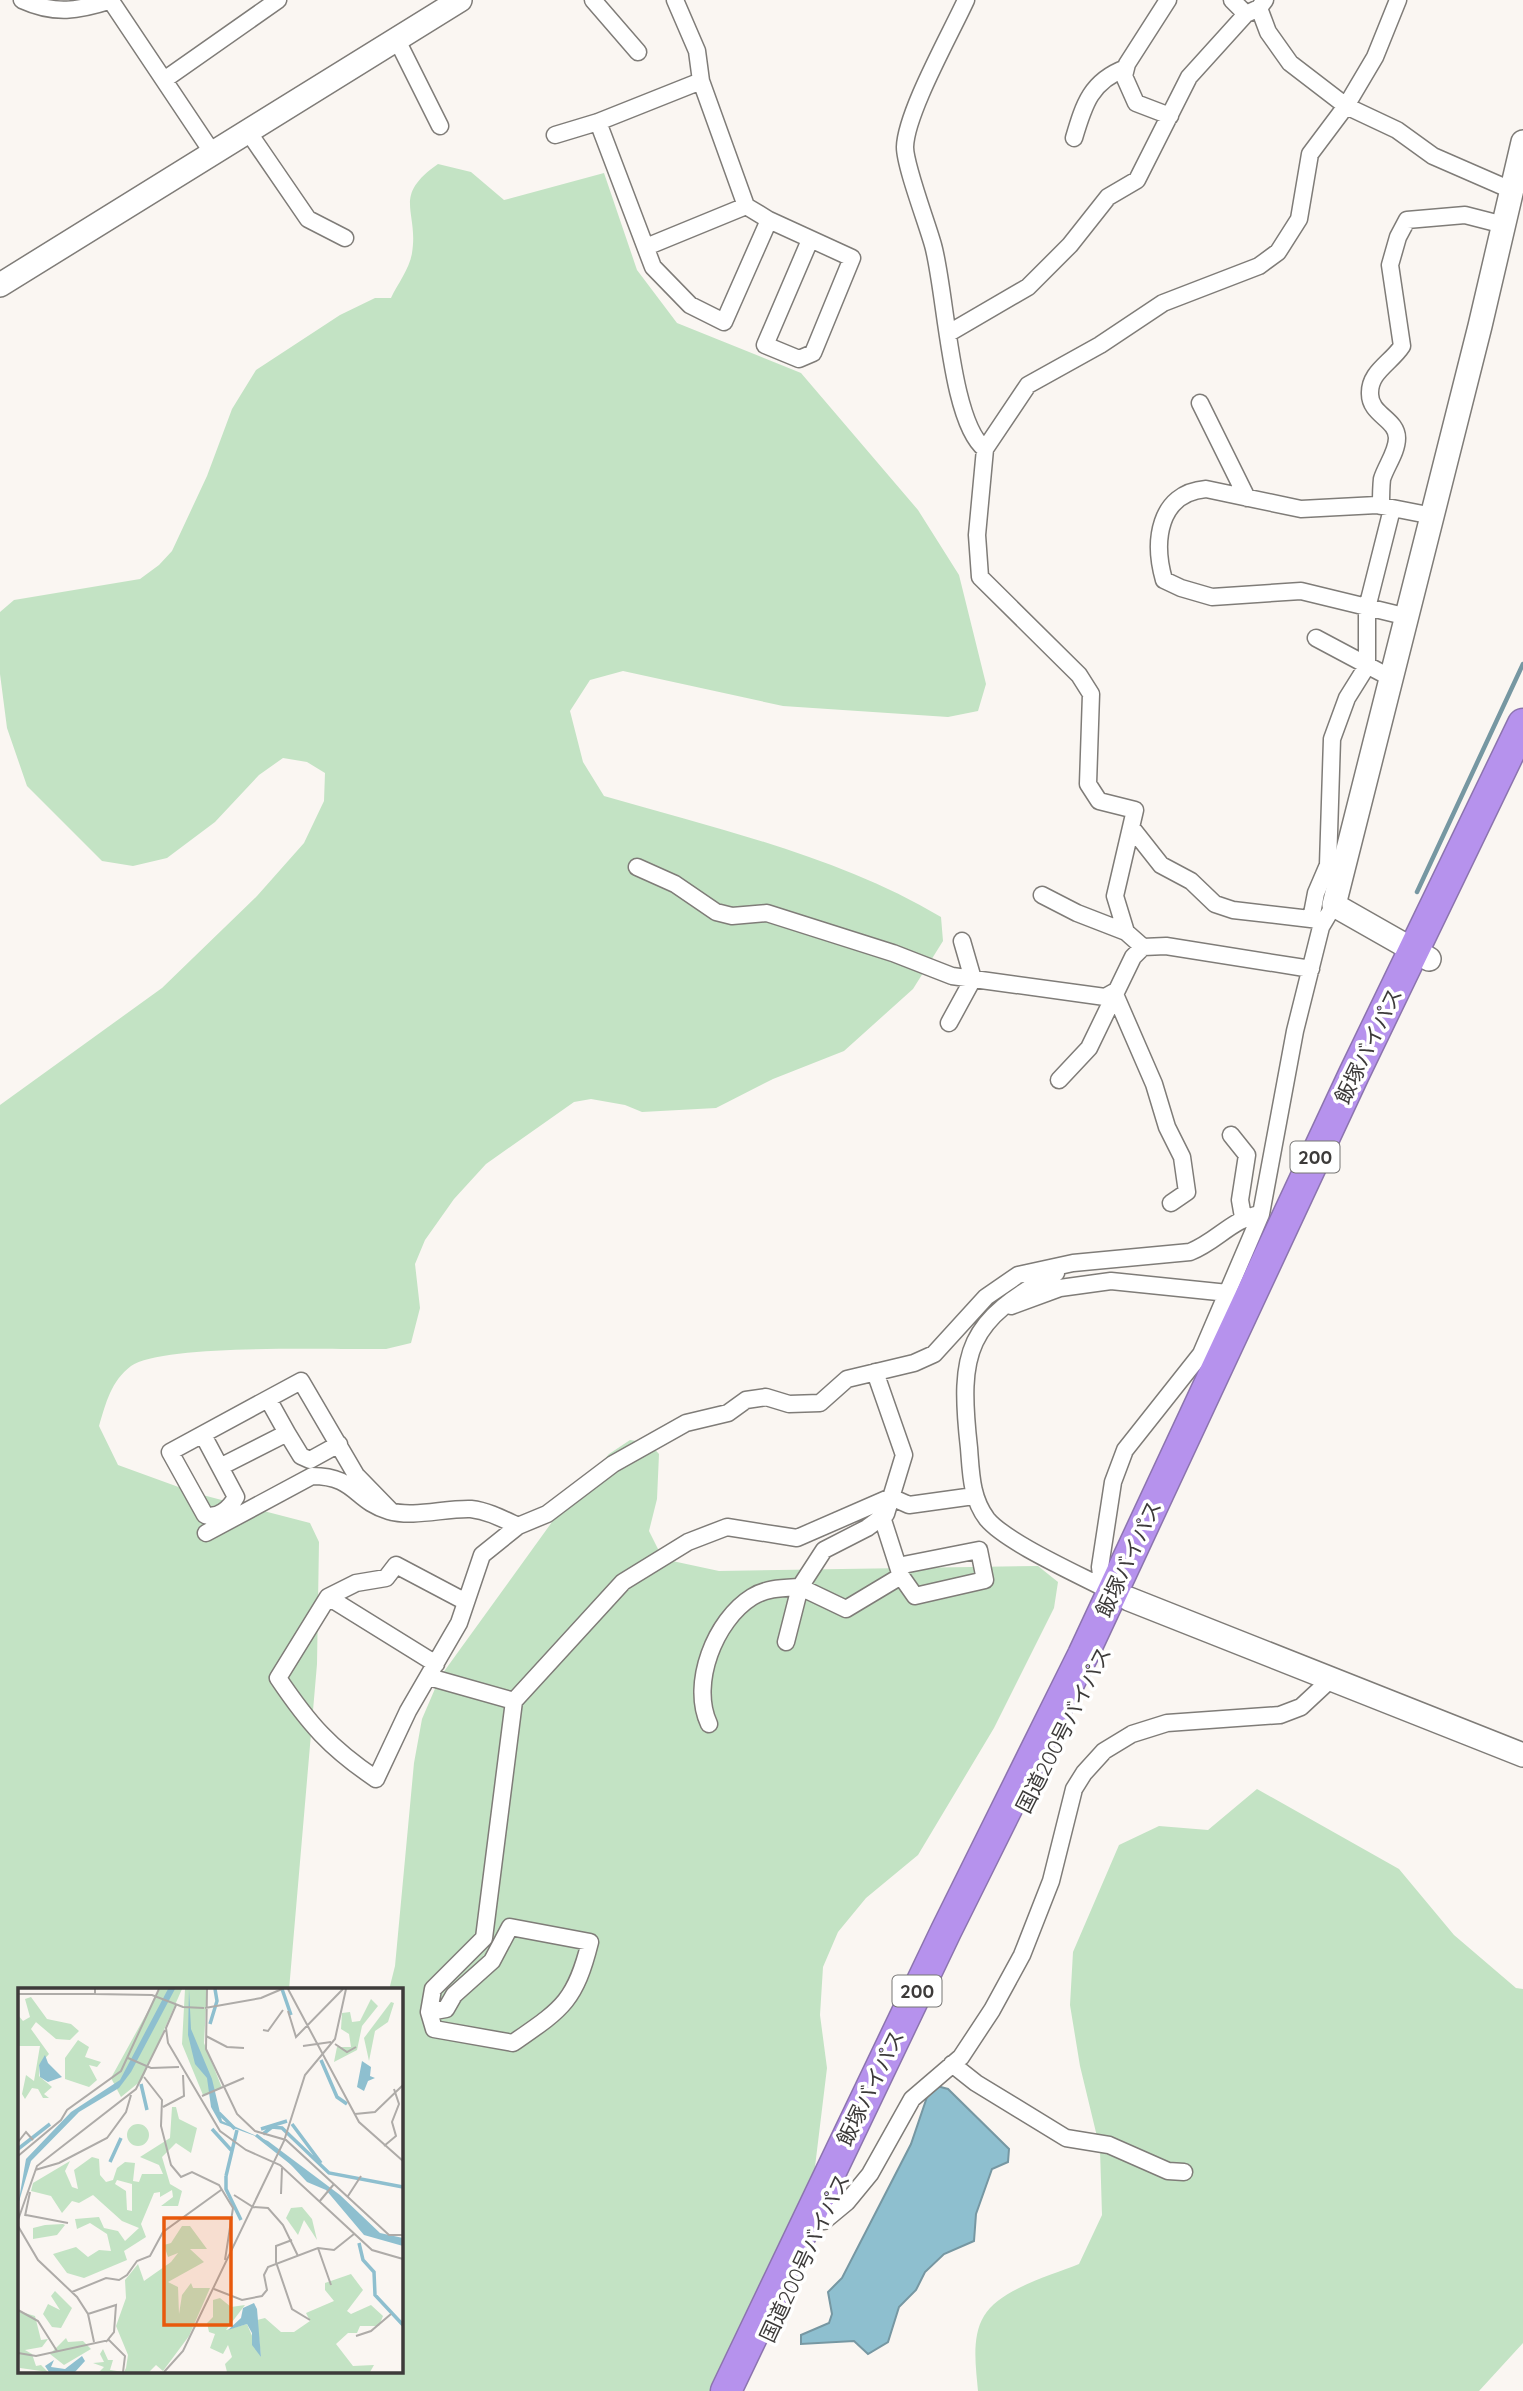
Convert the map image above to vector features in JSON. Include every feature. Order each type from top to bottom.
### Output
[{"type":"highway","name":"200","points":[[1422,956],[1523,724]]},
{"type":"highway","name":"国道200号バイパス","points":[[743,2391],[1027,1802],[1121,1596],[1303,1221],[1422,956],[1523,762]]},
{"type":"highway","name":"飯塚バイパス","points":[[726,2391],[946,1931],[1121,1596]]},
{"type":"street","points":[[22,0],[46,11],[76,9],[105,1],[164,80],[212,152]]},
{"type":"street","points":[[164,80],[278,0]]},
{"type":"street","points":[[0,285],[460,0]]},
{"type":"street","points":[[593,0],[638,52]]},
{"type":"street","points":[[675,0],[697,51],[701,81],[746,206],[769,220],[852,258],[813,353],[799,359],[765,345],[810,240]]},
{"type":"street","points":[[966,0],[909,124],[905,150],[937,259],[957,388],[977,443],[985,449]]},
{"type":"street","points":[[1168,0],[1126,68],[1124,76],[1136,103],[1170,116]]},
{"type":"street","points":[[1233,0],[1257,7],[1268,32],[1290,63],[1346,106],[1396,130],[1511,209]]},
{"type":"street","points":[[1126,932],[1115,896],[1135,810],[1099,801],[1087,784],[1091,694],[1086,684],[981,576],[977,535],[985,449],[1028,385],[1100,345],[1163,303],[1259,266],[1278,252],[1299,219],[1310,154],[1346,106],[1375,57],[1398,0]]},
{"type":"street","points":[[948,333],[1028,287],[1070,245],[1108,197],[1137,180],[1189,77],[1257,7]]},
{"type":"street","points":[[397,40],[440,126]]},
{"type":"street","points":[[1074,138],[1089,92],[1106,76],[1126,68]]},
{"type":"street","points":[[555,135],[598,122],[701,81]]},
{"type":"street","points":[[598,122],[653,267],[690,305],[724,322],[769,220]]},
{"type":"street","points":[[247,130],[309,219],[345,238]]},
{"type":"street","points":[[1121,1596],[1101,1575],[1100,1567],[1117,1472],[1125,1450],[1201,1354],[1261,1214],[1295,1031],[1323,915],[1392,679],[1511,209],[1523,142]]},
{"type":"street","points":[[646,247],[746,206]]},
{"type":"street","points":[[1334,873],[1330,832],[1332,739],[1347,698],[1367,666],[1367,608],[1386,508],[1382,480],[1397,440],[1396,432],[1389,422],[1374,410],[1370,393],[1374,375],[1402,346],[1390,265],[1398,237],[1407,220],[1511,209]]},
{"type":"street","points":[[1200,402],[1247,498]]},
{"type":"street","points":[[1408,617],[1301,591],[1212,597],[1181,588],[1164,580],[1160,566],[1160,522],[1173,502],[1191,491],[1206,489],[1301,509],[1386,508],[1433,516]]},
{"type":"street","points":[[1315,638],[1392,679]]},
{"type":"street","points":[[1131,827],[1161,865],[1191,881],[1215,904],[1233,910],[1323,915],[1422,956]]},
{"type":"street","points":[[636,867],[675,884],[716,912],[732,916],[767,913],[893,953],[952,976],[1105,997],[1114,992]]},
{"type":"street","points":[[1042,895],[1126,932],[1143,947]]},
{"type":"street","points":[[949,1023],[973,979],[962,941]]},
{"type":"street","points":[[1059,1080],[1089,1048],[1114,992],[1133,957],[1143,947],[1166,946],[1311,969]]},
{"type":"street","points":[[1114,992],[1154,1084],[1167,1128],[1182,1157],[1187,1192],[1171,1203]]},
{"type":"street","points":[[1231,1135],[1247,1155],[1240,1200],[1242,1217]]},
{"type":"street","points":[[466,1602],[396,1565],[386,1578],[356,1583],[328,1597],[278,1678],[304,1716],[339,1754],[376,1779],[408,1711],[460,1623],[482,1555],[518,1526],[547,1514],[613,1464],[686,1423],[728,1412],[746,1400],[766,1397],[789,1404],[820,1403],[847,1379],[914,1363],[934,1354],[986,1297],[1018,1275],[1073,1263],[1190,1252],[1207,1246],[1242,1217],[1261,1214]]},
{"type":"street","points":[[1073,1263],[1023,1291],[1000,1311],[970,1345],[963,1394],[974,1496],[988,1520],[1013,1538],[1121,1596],[1523,1755]]},
{"type":"street","points":[[1000,1311],[1060,1288],[1111,1280],[1228,1293]]},
{"type":"street","points":[[786,1642],[800,1587],[824,1550],[886,1514],[904,1455],[875,1372]]},
{"type":"street","points":[[203,1435],[236,1497],[230,1508],[211,1517],[205,1516],[170,1452],[302,1381],[356,1475],[392,1512]]},
{"type":"street","points":[[268,1399],[301,1456],[310,1460],[339,1444]]},
{"type":"street","points":[[220,1467],[287,1433]]},
{"type":"street","points":[[206,1534],[312,1476],[331,1476],[346,1481],[373,1505],[392,1512],[472,1509],[489,1513],[518,1526]]},
{"type":"street","points":[[429,2012],[446,2009],[454,1995],[492,1961],[510,1927],[590,1942],[580,1979],[558,2012],[513,2043],[434,2029],[429,2012],[433,1989],[484,1938],[514,1701],[623,1582],[688,1542],[727,1527],[797,1538],[891,1497],[909,1505],[974,1496]]},
{"type":"street","points":[[709,1724],[703,1698],[705,1666],[713,1643],[740,1607],[752,1597],[775,1588],[800,1587],[846,1609],[900,1571],[979,1550],[985,1580],[915,1596],[900,1571],[882,1517]]},
{"type":"street","points":[[328,1597],[433,1671],[514,1701]]},
{"type":"street","points":[[824,2221],[848,2202],[870,2174],[912,2099],[961,2057],[992,2010],[1022,1955],[1051,1881],[1074,1788],[1104,1751],[1132,1734],[1167,1723],[1280,1715],[1301,1707],[1329,1680]]},
{"type":"street","points":[[952,2064],[976,2083],[1066,2138],[1109,2145],[1168,2171],[1184,2172]]},
{"type":"green space","points":[[438,164],[471,172],[504,200],[604,173],[637,270],[677,323],[801,373],[918,510],[959,575],[986,684],[978,711],[948,717],[783,706],[623,671],[590,680],[570,711],[583,762],[604,796],[777,846],[861,877],[941,917],[943,941],[913,989],[844,1051],[773,1079],[716,1108],[642,1112],[625,1105],[591,1099],[574,1102],[486,1164],[454,1199],[425,1240],[415,1264],[420,1308],[411,1343],[386,1349],[253,1349],[178,1354],[149,1359],[131,1366],[119,1378],[107,1401],[99,1426],[118,1465],[195,1493],[310,1523],[319,1542],[317,1664],[289,1988],[18,1988],[18,2374],[402,2374],[402,1988],[390,1988],[395,1966],[414,1763],[422,1719],[440,1677],[552,1522],[609,1454],[630,1440],[649,1443],[659,1454],[657,1499],[649,1531],[663,1559],[719,1571],[1038,1566],[1058,1582],[1054,1608],[994,1728],[918,1855],[866,1898],[838,1932],[823,1967],[820,2015],[827,2068],[814,2175],[725,2391],[0,2391],[0,1105],[162,988],[257,896],[304,843],[324,801],[325,773],[307,762],[283,758],[259,775],[215,822],[167,858],[133,866],[102,861],[27,786],[7,728],[0,674],[0,612],[14,600],[140,579],[159,565],[172,551],[207,476],[232,409],[256,370],[340,315],[375,298],[391,298],[411,259],[411,195],[424,176]]},
{"type":"green space","points":[[1257,1789],[1399,1869],[1454,1935],[1516,1988],[1523,1989],[1523,2343],[1479,2391],[978,2391],[976,2343],[984,2316],[992,2306],[1014,2291],[1079,2264],[1102,2215],[1100,2149],[1080,2066],[1070,2005],[1073,1952],[1119,1845],[1159,1826],[1208,1830]]},
{"type":"water","points":[[937,2086],[948,2089],[1009,2149],[1008,2162],[992,2169],[976,2214],[974,2241],[944,2254],[925,2272],[916,2290],[899,2307],[888,2342],[868,2354],[854,2341],[801,2344],[801,2335],[829,2323],[832,2314],[828,2292],[842,2278],[911,2144],[927,2097]]},
{"type":"waterway","points":[[1417,892],[1523,664]]}]
